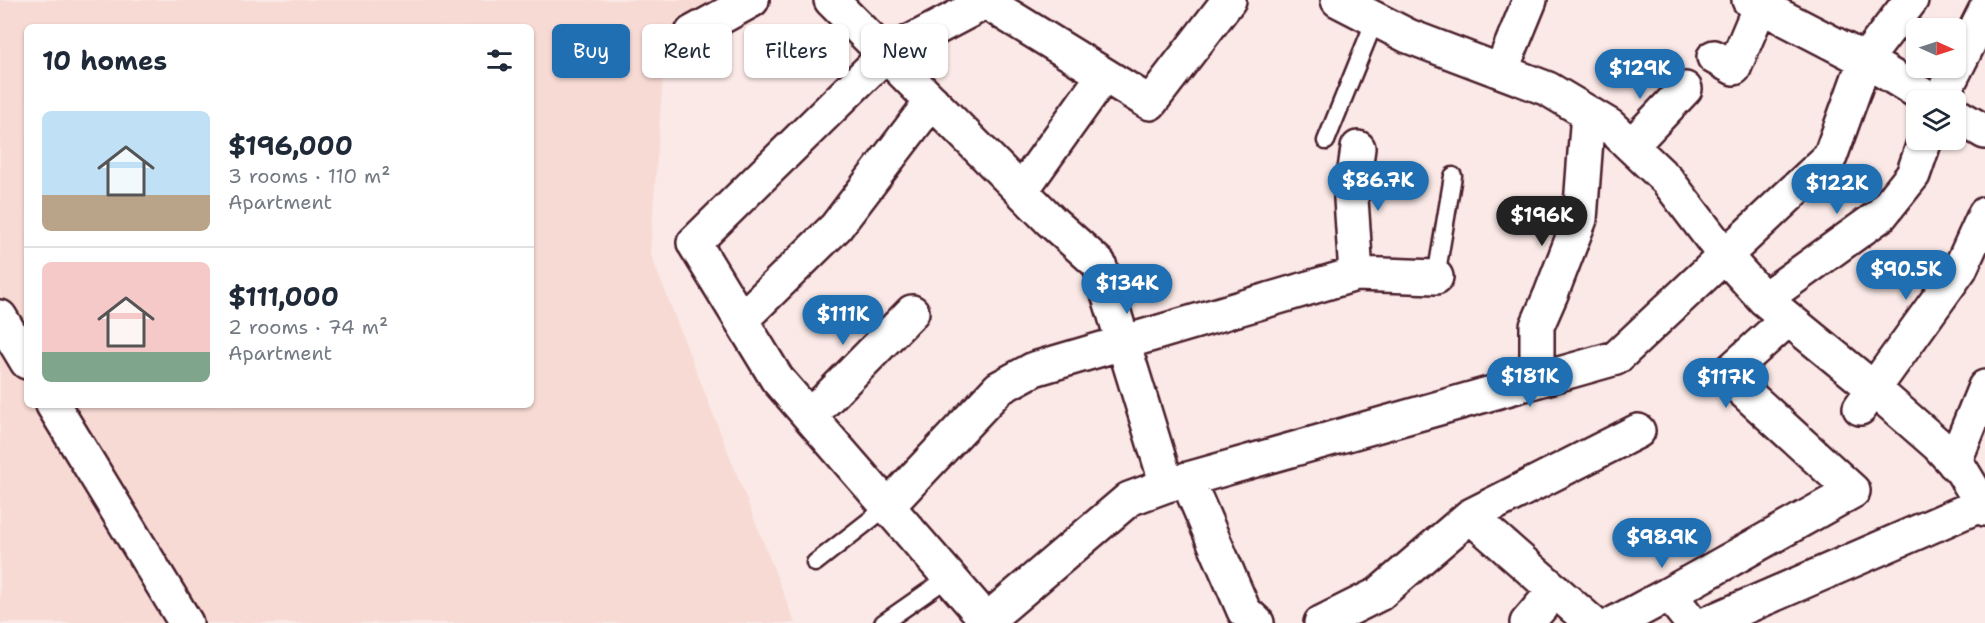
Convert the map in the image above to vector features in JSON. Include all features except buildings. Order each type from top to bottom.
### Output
[{"type":"street","points":[[708,24],[752,0]]},
{"type":"street","points":[[831,0],[861,31]]},
{"type":"street","points":[[943,24],[986,1],[1150,103],[1229,0]]},
{"type":"street","points":[[1338,0],[1408,36],[1548,89],[1610,126],[1667,180],[1725,256],[1867,399],[1938,445],[1962,471],[1984,507],[1708,623]]},
{"type":"street","points":[[1501,71],[1530,0]]},
{"type":"street","points":[[862,78],[694,243],[777,379],[988,621],[1130,499],[1177,482],[1616,358],[1830,158],[1865,60],[1911,0]]},
{"type":"street","points":[[1714,57],[1734,68],[1758,2],[1865,60],[1914,90]]},
{"type":"street","points":[[1945,90],[1985,11]]},
{"type":"street","points":[[1021,191],[1104,75]]},
{"type":"street","points":[[908,78],[1051,221],[1099,264],[1123,343],[1177,482],[1243,619]]},
{"type":"street","points":[[1631,146],[1685,89]]},
{"type":"street","points":[[741,320],[836,227],[932,101]]},
{"type":"street","points":[[1537,380],[1537,326],[1580,219],[1588,113]]},
{"type":"street","points":[[1966,121],[1985,132]]},
{"type":"street","points":[[1356,274],[1351,199],[1358,148]]},
{"type":"street","points":[[1615,623],[1853,490],[1726,375],[1776,309],[1881,215],[1913,174],[1921,150]]},
{"type":"street","points":[[1867,399],[1960,269],[1985,214]]},
{"type":"street","points":[[888,506],[999,388],[1034,369],[1356,274],[1436,277]]},
{"type":"street","points":[[810,416],[912,312]]},
{"type":"street","points":[[0,317],[24,357]]},
{"type":"street","points":[[1954,463],[1985,387]]},
{"type":"street","points":[[55,408],[186,623]]},
{"type":"street","points":[[1320,623],[1379,594],[1470,516],[1638,431]]},
{"type":"street","points":[[1470,516],[1592,623]]},
{"type":"street","points":[[1527,623],[1555,590]]},
{"type":"street","points":[[1669,594],[1692,623]]},
{"type":"lane","points":[[1326,141],[1375,20]]},
{"type":"lane","points":[[1436,277],[1453,176]]},
{"type":"lane","points":[[815,563],[888,506]]},
{"type":"lane","points":[[883,623],[949,577]]},
{"type":"shaded area","points":[[0,0],[748,0],[701,24],[642,24],[642,78],[663,78],[650,253],[795,623],[0,623]]}]
